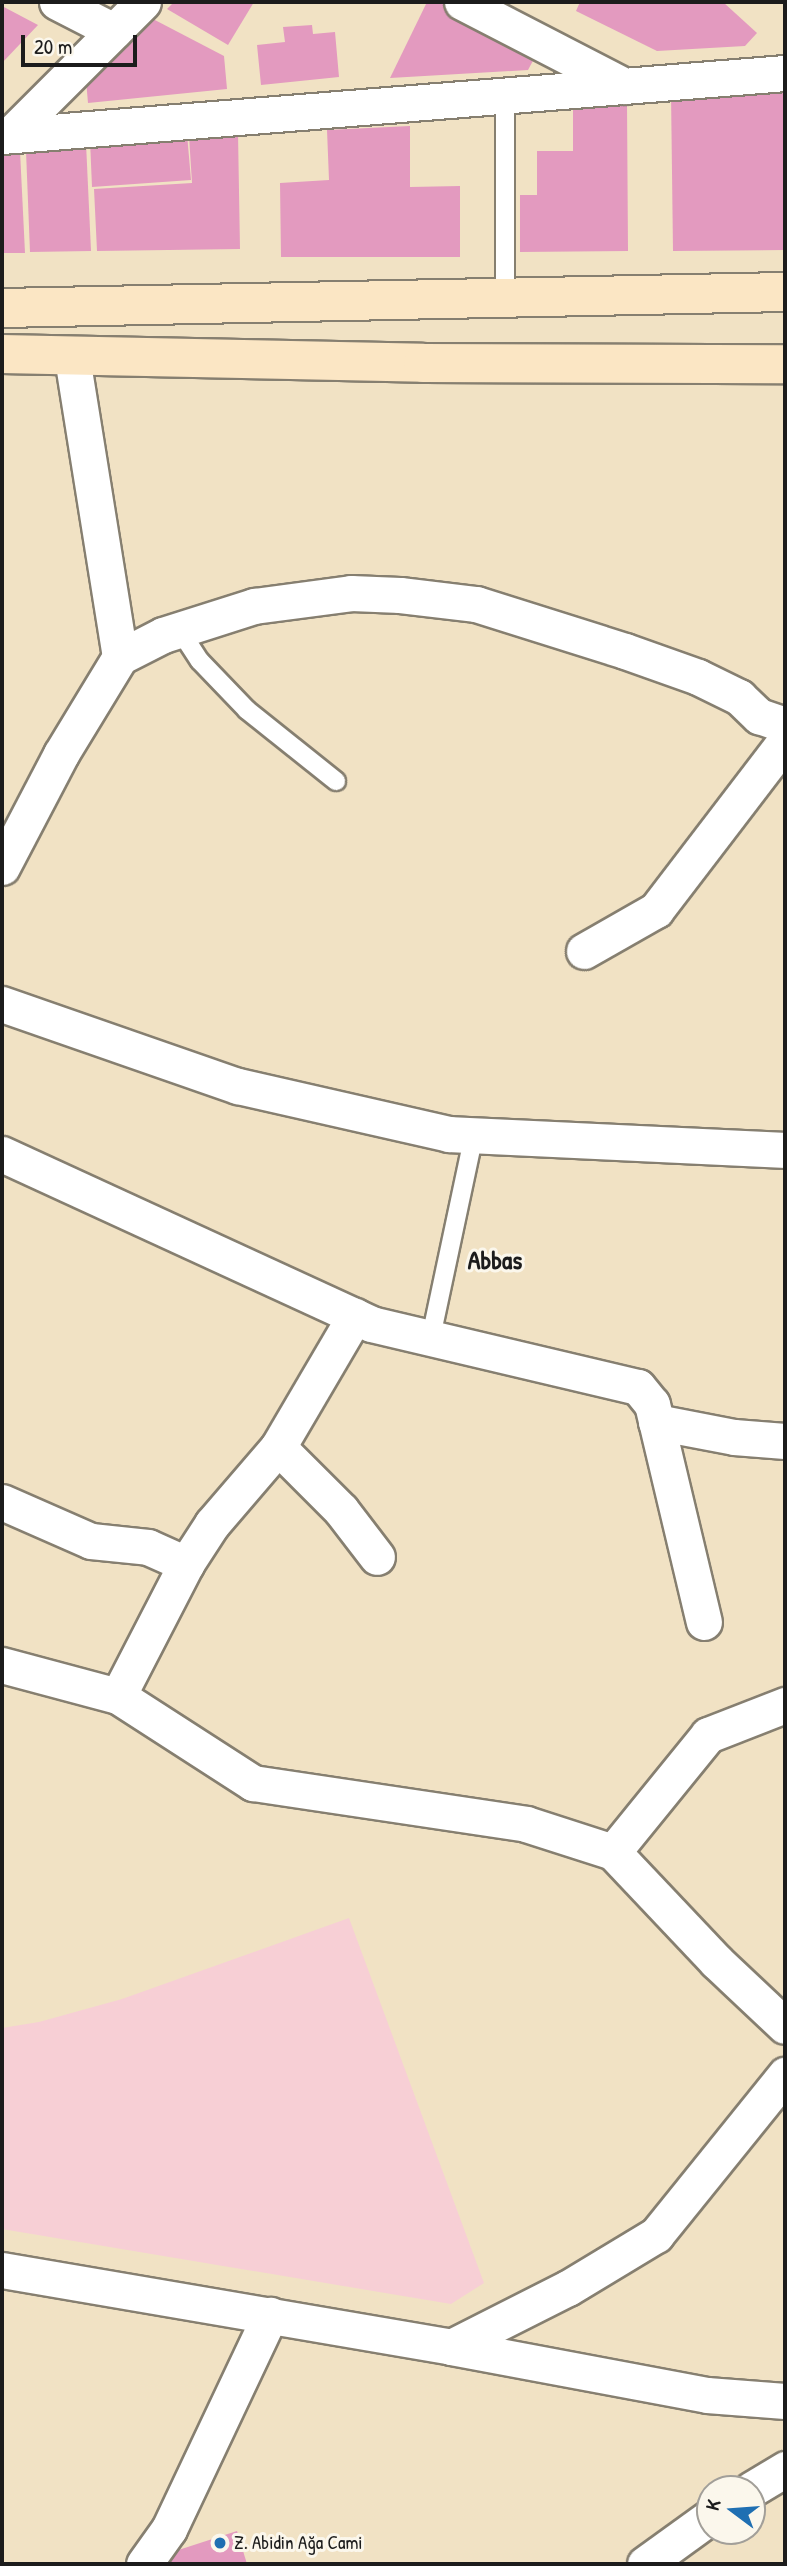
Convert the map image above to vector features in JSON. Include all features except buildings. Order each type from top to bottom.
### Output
[{"type":"main road","points":[[2,308],[785,292]]},
{"type":"main road","points":[[2,354],[436,363],[785,364]]},
{"type":"street","points":[[57,2],[114,31]]},
{"type":"street","points":[[6,135],[143,2]]},
{"type":"street","points":[[462,2],[625,86]]},
{"type":"street","points":[[6,135],[785,73]]},
{"type":"street","points":[[72,357],[120,657]]},
{"type":"street","points":[[2,867],[61,754],[120,657],[179,629],[254,606],[338,594],[400,595],[476,604],[698,677],[739,697],[759,716],[785,724]]},
{"type":"street","points":[[584,951],[656,910],[785,741]]},
{"type":"street","points":[[2,1004],[238,1086],[449,1133],[785,1150]]},
{"type":"street","points":[[2,1154],[371,1324],[638,1387],[652,1404],[704,1622]]},
{"type":"street","points":[[118,1696],[186,1564],[212,1524],[278,1447],[355,1316]]},
{"type":"street","points":[[656,1422],[734,1437],[785,1441]]},
{"type":"street","points":[[278,1447],[341,1510],[377,1557]]},
{"type":"street","points":[[2,1502],[91,1542],[148,1547],[186,1564]]},
{"type":"street","points":[[2,1665],[118,1696],[253,1783],[526,1824],[613,1852],[717,1962],[785,2026]]},
{"type":"street","points":[[613,1852],[708,1735],[785,1705]]},
{"type":"street","points":[[451,2347],[568,2288],[656,2235],[785,2075]]},
{"type":"street","points":[[2,2270],[451,2347],[707,2395],[785,2401]]},
{"type":"street","points":[[144,2564],[169,2529],[270,2315]]},
{"type":"street","points":[[766,2481],[785,2469]]},
{"type":"street","points":[[645,2564],[696,2527]]},
{"type":"lane","points":[[505,96],[505,299]]},
{"type":"lane","points":[[179,629],[200,662],[247,710],[335,781]]},
{"type":"lane","points":[[431,1337],[474,1135]]},
{"type":"shaded area","points":[[349,1918],[484,2283],[451,2304],[2,2229],[2,2028],[39,2022],[122,1999]]},
{"type":"place","name":"Z. Abidin Ağa Cami","points":[[220,2543]]},
{"type":"district","name":"Abbas","points":[[495,1260]]}]
